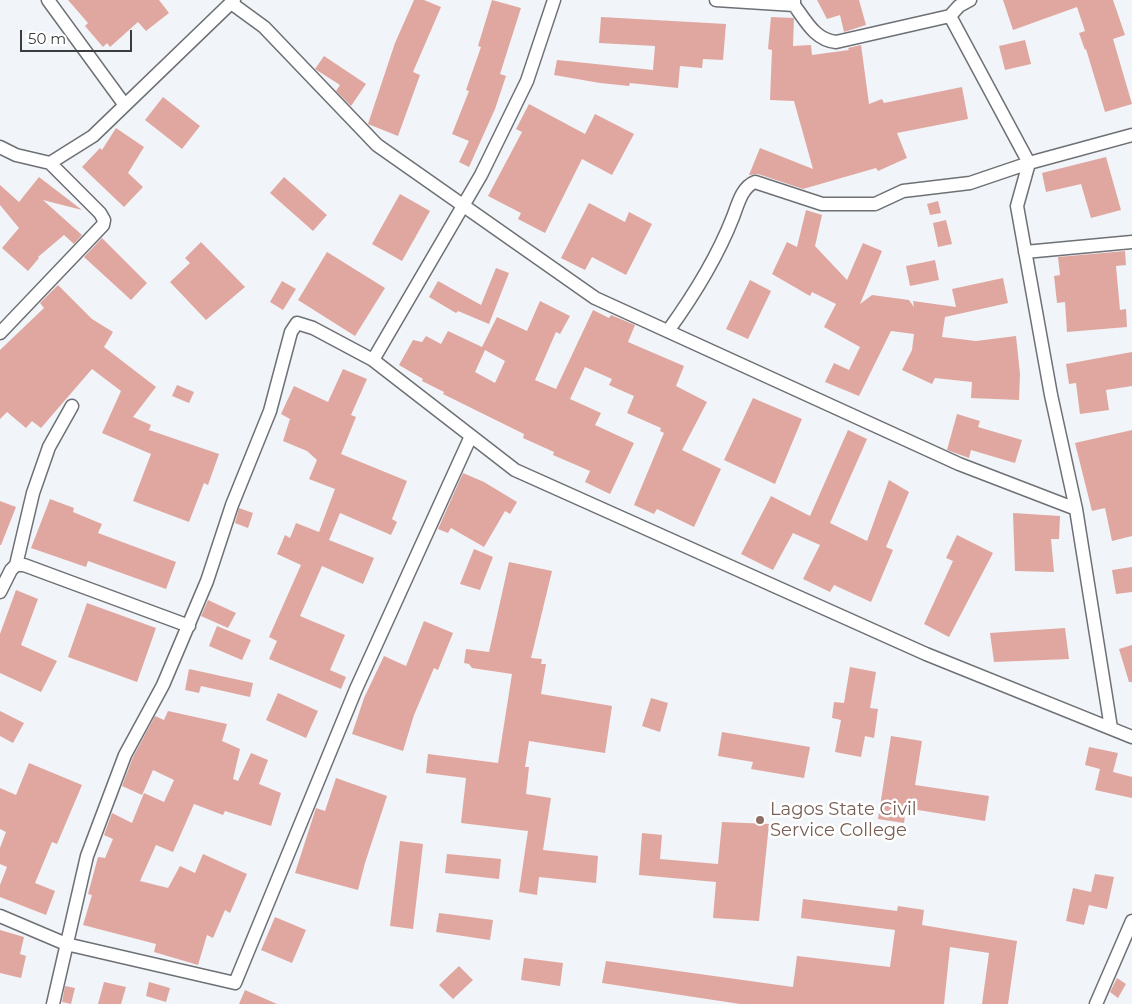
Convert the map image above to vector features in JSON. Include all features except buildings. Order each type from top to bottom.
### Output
[{"type":"street","points":[[48,0],[124,104]]},
{"type":"street","points":[[373,360],[464,207],[527,81],[554,0]]},
{"type":"street","points":[[716,0],[794,3],[817,36],[825,41],[836,42],[950,16],[959,6],[970,0]]},
{"type":"street","points":[[50,163],[93,136],[124,104],[233,1],[264,27],[376,145],[595,298],[959,464],[1076,509]]},
{"type":"street","points":[[950,16],[1029,162],[1017,206],[1024,252],[1076,509],[1111,728]]},
{"type":"street","points":[[668,331],[699,287],[749,184],[755,182],[822,204],[875,204],[903,191],[970,183],[1029,162],[1132,135]]},
{"type":"street","points":[[0,147],[16,155],[50,163],[104,220],[103,225],[0,333]]},
{"type":"street","points":[[1024,252],[1132,242]]},
{"type":"street","points":[[53,1004],[87,856],[125,755],[163,685],[207,581],[232,504],[270,411],[291,332],[297,323],[305,325],[373,360],[515,470],[570,497],[926,654],[1132,737]]},
{"type":"street","points":[[0,592],[11,570],[16,565],[33,493],[49,447],[72,406]]},
{"type":"street","points":[[0,916],[66,944],[235,983],[356,689],[471,436]]},
{"type":"street","points":[[16,565],[24,565],[189,626]]},
{"type":"street","points":[[1096,1004],[1132,921]]},
{"type":"place","name":"Lagos State Civil Service College","points":[[760,820]]}]
